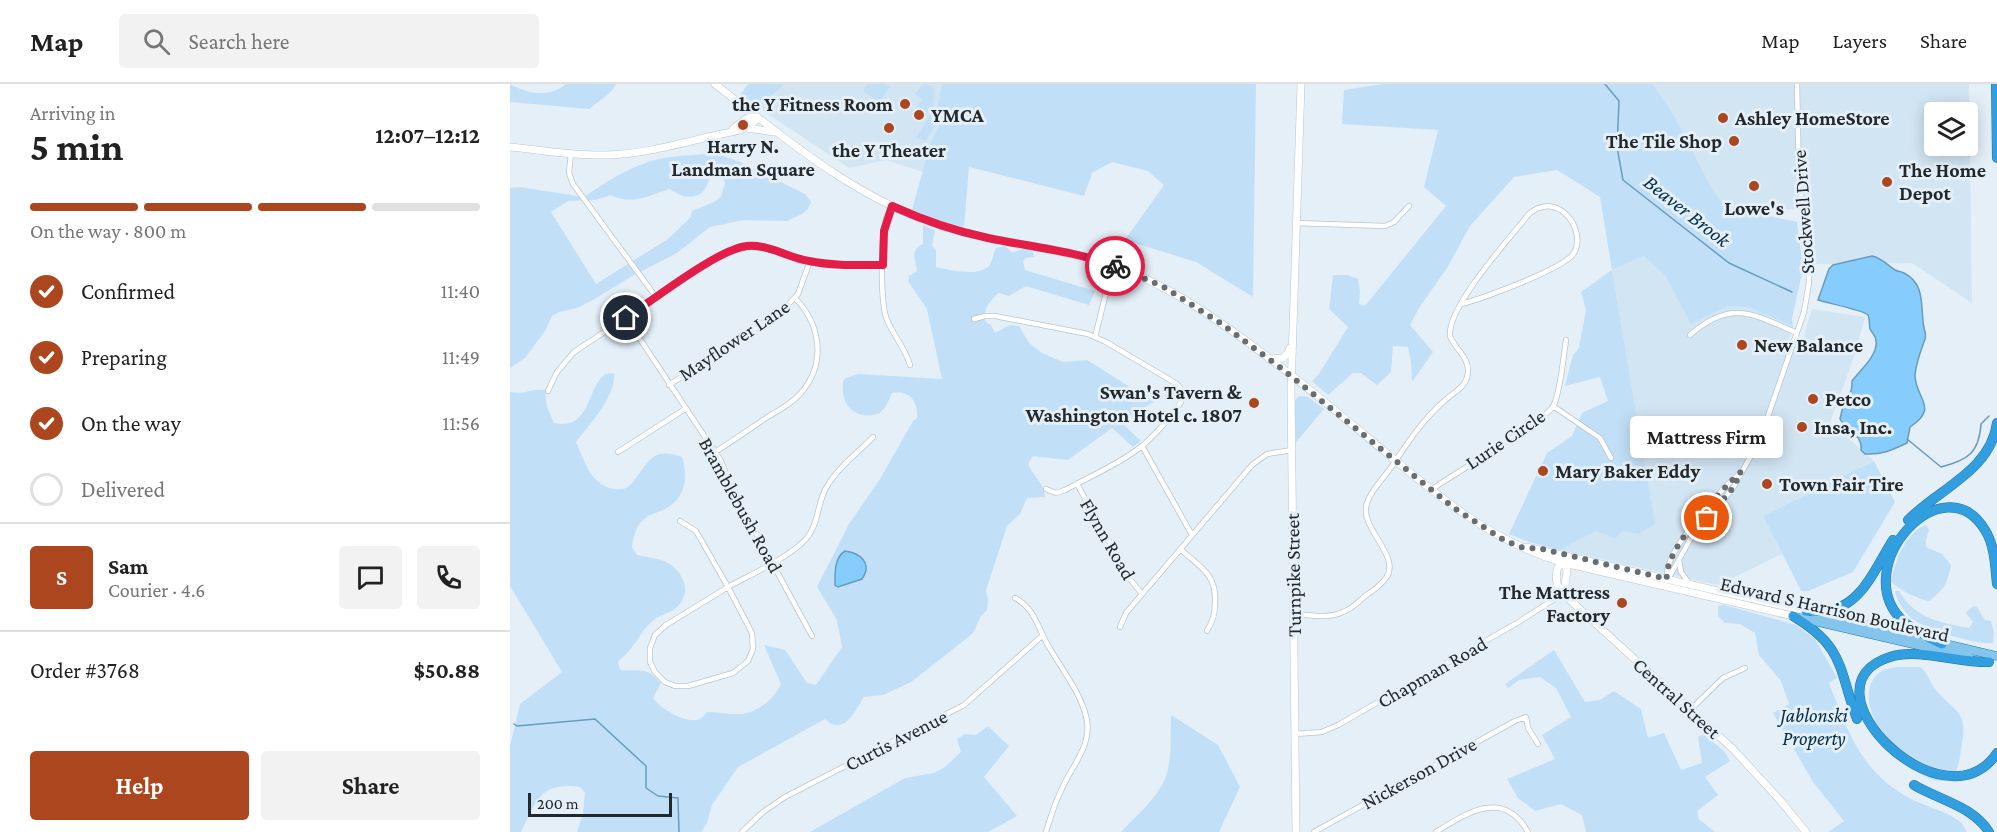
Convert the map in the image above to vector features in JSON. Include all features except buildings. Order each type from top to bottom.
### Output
[{"type":"highway","points":[[1996,84],[1997,158]]},
{"type":"highway","points":[[1806,611],[1831,610],[1855,598],[1903,526],[1922,507],[1981,460],[1994,439],[1997,423]]},
{"type":"highway","points":[[1942,644],[1919,633],[1902,621],[1893,608],[1886,591],[1885,575],[1889,559],[1911,525],[1925,513],[1938,508],[1954,508],[1971,515],[1981,524],[1989,538],[1997,584]]},
{"type":"highway","points":[[1792,616],[1820,634],[1834,651],[1863,731]]},
{"type":"highway","points":[[1892,760],[1873,737],[1860,707],[1861,684],[1873,666],[1884,659],[1902,654],[1975,662],[1993,659]]},
{"type":"highway","points":[[1970,782],[1984,773],[1997,753]]},
{"type":"highway","points":[[1943,788],[1909,778],[1974,815],[1989,832]]},
{"type":"main road","name":"Edward S Harrison Boulevard","points":[[1806,611],[1942,644],[1993,659]]},
{"type":"main road","name":"Edward S Harrison Boulevard","points":[[1792,616],[1993,659]]},
{"type":"street","points":[[715,84],[834,173],[892,206],[954,230],[1072,254],[1113,265],[1140,275],[1176,294],[1269,359],[1431,490],[1475,522],[1504,540],[1540,556],[1565,559],[1567,571],[1564,593]]},
{"type":"street","name":"Turnpike Street","points":[[1296,832],[1292,377],[1300,84]]},
{"type":"street","name":"Stockwell Drive","points":[[1667,579],[1695,532],[1733,488],[1758,442],[1797,333],[1807,296],[1809,266],[1799,183],[1797,84]]},
{"type":"street","points":[[510,147],[605,155],[629,153],[660,149],[744,128],[755,122],[757,117]]},
{"type":"street","points":[[720,134],[735,128],[747,118],[757,117]]},
{"type":"street","points":[[744,128],[778,133]]},
{"type":"street","points":[[571,153],[569,173],[573,184],[656,297]]},
{"type":"street","points":[[892,206],[884,231],[883,265],[886,315],[905,349],[910,365]]},
{"type":"street","points":[[1296,223],[1384,226],[1395,222],[1408,206]]},
{"type":"street","points":[[1294,614],[1334,615],[1344,612],[1385,580],[1389,572],[1388,559],[1365,512],[1369,497],[1426,417],[1446,398],[1459,390],[1467,380],[1467,361],[1452,340],[1451,322],[1461,304],[1473,285],[1531,212],[1545,206],[1555,206],[1566,214],[1576,230],[1577,242],[1569,258],[1491,295],[1461,304]]},
{"type":"street","points":[[548,391],[557,372],[570,355],[719,256],[739,248],[760,246],[826,264],[883,265]]},
{"type":"street","name":"Mayflower Lane","points":[[669,385],[780,312],[795,298],[803,284],[810,261]]},
{"type":"street","points":[[1095,337],[1113,265]]},
{"type":"street","points":[[715,452],[794,400],[811,377],[818,357],[817,335],[809,315],[795,298]]},
{"type":"street","points":[[1690,335],[1720,315],[1736,312],[1754,315],[1797,333]]},
{"type":"street","points":[[974,319],[995,316],[1095,337],[1177,384],[1182,390],[1181,402],[1142,446],[1061,492],[1046,489]]},
{"type":"street","name":"Bramblebush Road","points":[[626,318],[715,452],[732,489],[812,636]]},
{"type":"street","name":"Turnpike Street","points":[[1269,359],[1281,359],[1290,351],[1293,318]]},
{"type":"street","name":"Lurie Circle","points":[[1431,490],[1535,423],[1553,406],[1566,340]]},
{"type":"street","points":[[1553,406],[1597,435],[1611,458]]},
{"type":"street","points":[[618,452],[685,409]]},
{"type":"street","points":[[680,521],[696,531],[728,587],[753,633],[753,649],[748,661],[735,672],[688,686],[675,686],[662,680],[655,672],[650,659],[650,645],[655,635],[666,625],[728,587],[797,547],[815,526],[822,497],[828,485],[873,437]]},
{"type":"street","points":[[1142,446],[1192,535]]},
{"type":"street","points":[[1120,627],[1125,613],[1252,465],[1267,454],[1292,450]]},
{"type":"street","name":"Stockwell Drive","points":[[1665,587],[1667,567],[1683,538],[1741,472]]},
{"type":"street","name":"Flynn Road","points":[[1077,484],[1130,579],[1142,594]]},
{"type":"street","points":[[1180,549],[1214,582],[1215,610],[1207,631]]},
{"type":"street","name":"Edward S Harrison Boulevard","points":[[1565,559],[1689,583],[1806,611]]},
{"type":"street","name":"Edward S Harrison Boulevard","points":[[1565,559],[1665,587],[1792,616]]},
{"type":"street","points":[[1679,560],[1681,572],[1689,583]]},
{"type":"street","name":"Central Street","points":[[1564,593],[1574,606],[1691,709],[1742,759],[1806,832]]},
{"type":"street","name":"Chapman Road","points":[[1295,734],[1322,732],[1338,725],[1517,623],[1564,593]]},
{"type":"street","points":[[1016,598],[1032,611],[1042,636],[1081,703],[1088,729],[1084,749],[1060,792],[1046,832]]},
{"type":"street","name":"Curtis Avenue","points":[[742,832],[763,812],[785,797],[964,705],[1042,636]]},
{"type":"street","points":[[1691,709],[1723,678],[1745,668]]},
{"type":"street","name":"Nickerson Drive","points":[[1314,832],[1510,723],[1526,717],[1528,728],[1538,744]]},
{"type":"street","points":[[1436,832],[1474,810],[1488,807],[1510,813],[1528,832]]},
{"type":"shaded area","points":[[785,84],[942,84],[937,108],[941,122],[931,141],[923,172],[886,160],[849,168],[759,108]]},
{"type":"shaded area","points":[[1653,84],[1969,84],[1969,102],[1924,102],[1924,156],[1970,156],[1972,303],[1912,263],[1816,264],[1813,229],[1808,209],[1728,209],[1714,192],[1673,114]]},
{"type":"shaded area","points":[[1644,256],[1793,326],[1789,339],[1801,346],[1812,309],[1865,317],[1854,357],[1830,422],[1874,461],[1763,516],[1782,554],[1718,585],[1560,550],[1651,501],[1612,270]]},
{"type":"green space","points":[[510,84],[531,92],[546,93],[566,84],[616,84],[607,95],[589,109],[510,102]]},
{"type":"green space","points":[[748,84],[785,84],[758,108],[739,96]]},
{"type":"green space","points":[[867,84],[885,84],[890,87],[879,102],[863,91]]},
{"type":"green space","points":[[922,84],[934,90],[933,111],[937,120],[926,141],[916,138],[931,114],[917,106],[923,99],[915,94]]},
{"type":"green space","points":[[942,84],[1256,84],[1253,297],[1196,262],[1125,240],[1164,185],[1148,171],[1112,162],[1092,173],[1084,196],[969,167],[964,227],[912,210],[931,141],[941,122],[937,108]]},
{"type":"green space","points":[[1383,84],[1653,84],[1673,114],[1714,192],[1728,209],[1736,214],[1764,215],[1797,222],[1803,268],[1792,319],[1793,326],[1749,307],[1728,306],[1691,324],[1665,275],[1644,256],[1612,270],[1600,197],[1557,170],[1514,177],[1470,226],[1447,268],[1410,325],[1433,352],[1412,382],[1408,347],[1393,346],[1391,372],[1377,385],[1361,373],[1353,373],[1328,395],[1312,381],[1319,374],[1348,327],[1329,309],[1333,275],[1347,275],[1358,279],[1359,304],[1365,306],[1446,206],[1424,187],[1438,130],[1342,124],[1344,90]]},
{"type":"green space","points":[[715,153],[740,162],[805,194],[811,202],[808,209],[787,221],[744,220],[710,227],[677,253],[593,300],[552,316],[545,331],[525,358],[510,368],[510,188],[519,187],[584,197],[632,168],[653,160]],"holes":[[[712,171],[720,171],[725,183],[721,197],[692,211],[691,217],[668,239],[596,284],[551,212],[568,201],[595,200],[611,195],[633,200],[670,189],[679,195],[695,196],[704,190]]]},
{"type":"green space","points":[[923,225],[935,230],[932,246],[936,250],[936,267],[964,272],[978,271],[989,266],[996,248],[1005,246],[1012,253],[1025,248],[1033,252],[1034,257],[1023,261],[1025,270],[1095,291],[1089,305],[1029,287],[1024,287],[1009,296],[998,293],[986,309],[986,322],[991,325],[995,333],[1010,325],[1019,326],[1029,343],[1042,353],[1063,362],[1087,360],[1154,402],[1131,415],[1123,424],[1141,441],[1133,447],[1112,428],[1068,460],[1033,456],[1028,464],[1043,488],[1045,497],[1027,498],[1020,514],[1007,526],[986,590],[987,610],[981,616],[973,633],[911,682],[883,695],[864,697],[853,715],[843,724],[832,724],[825,719],[738,767],[712,805],[707,823],[701,832],[577,832],[583,813],[585,793],[580,787],[566,786],[547,791],[535,803],[521,832],[510,832],[510,746],[520,704],[562,672],[510,586],[510,392],[545,390],[547,407],[554,423],[566,424],[581,415],[605,374],[614,373],[614,382],[607,400],[576,442],[594,478],[607,487],[624,489],[628,487],[650,459],[656,456],[671,454],[682,457],[685,480],[681,494],[670,506],[642,521],[636,530],[632,547],[637,555],[664,561],[676,569],[683,580],[685,593],[678,606],[653,620],[628,653],[618,661],[620,670],[643,671],[651,674],[661,683],[653,698],[656,702],[666,710],[685,719],[698,720],[707,712],[743,714],[750,712],[763,706],[781,684],[764,645],[785,650],[807,683],[816,685],[842,647],[837,620],[817,587],[849,524],[917,418],[916,406],[912,398],[904,393],[892,393],[880,413],[863,415],[856,413],[846,403],[844,379],[858,374],[942,379],[927,309],[908,281],[909,276],[917,271],[915,252],[923,244]]},
{"type":"green space","points":[[1612,270],[1655,524],[1639,534],[1622,531],[1616,538],[1596,531],[1560,550],[1509,534],[1547,453],[1572,436],[1582,413],[1608,401],[1600,377],[1565,386],[1573,355],[1579,348],[1586,310],[1581,292]]},
{"type":"green space","points":[[1299,396],[1308,397],[1324,409],[1296,442],[1294,401]]},
{"type":"green space","points":[[1874,461],[1895,502],[1853,572],[1808,591],[1801,591],[1763,516]]},
{"type":"green space","points":[[1926,525],[1929,530],[1926,547],[1942,554],[1951,565],[1944,586],[1929,601],[1909,594],[1891,581],[1902,548],[1913,534]]},
{"type":"green space","points":[[1895,591],[1899,591],[1913,608],[1929,618],[1948,624],[1969,628],[1973,622],[1966,613],[1974,606],[1977,607],[1985,620],[1991,621],[1994,632],[1993,643],[1983,643],[1946,634],[1918,623],[1904,610]]},
{"type":"green space","name":"Jablonski Property","points":[[1724,605],[1796,625],[1815,639],[1837,678],[1829,683],[1843,719],[1869,765],[1896,790],[1954,818],[1962,823],[1967,832],[1828,832],[1844,821],[1813,782],[1773,713],[1789,704],[1781,681],[1759,655],[1755,633],[1740,624],[1725,623],[1718,616],[1718,606]]},
{"type":"green space","points":[[1554,650],[1585,702],[1600,700],[1614,691],[1641,709],[1648,738],[1664,733],[1681,770],[1702,763],[1698,737],[1703,734],[1724,751],[1730,761],[1705,777],[1718,795],[1697,811],[1699,819],[1715,832],[1586,832],[1582,815],[1561,804],[1535,811],[1518,798],[1507,779],[1555,759],[1542,735],[1571,717],[1556,688],[1540,677],[1519,680],[1508,688],[1505,684]]},
{"type":"green space","points":[[1898,667],[1921,667],[1936,690],[1961,718],[1963,732],[1958,767],[1954,774],[1942,781],[1926,777],[1909,765],[1892,748],[1878,728],[1870,707],[1870,687],[1880,672]]},
{"type":"green space","points":[[1171,715],[1218,745],[1240,787],[1219,832],[1121,832],[1150,802],[1164,781],[1170,757]]},
{"type":"green space","points":[[988,726],[1009,746],[984,777],[1017,816],[988,832],[810,832],[905,778],[934,773],[945,767],[961,752],[957,739],[965,734],[976,735]]},
{"type":"water","points":[[1872,256],[1910,277],[1918,288],[1925,337],[1915,375],[1925,408],[1919,420],[1910,427],[1907,443],[1882,453],[1865,454],[1861,450],[1860,440],[1840,419],[1845,398],[1851,391],[1852,381],[1867,363],[1876,347],[1869,318],[1865,313],[1818,300],[1829,269],[1833,265]]},
{"type":"water","points":[[845,551],[860,557],[866,568],[862,579],[838,587],[835,585],[836,566],[841,554]]},
{"type":"waterway","name":"Beaver Brook","points":[[1605,84],[1619,101],[1617,147],[1623,180],[1729,263],[1792,292]]},
{"type":"waterway","name":"Beaver Brook","points":[[1907,439],[1941,467],[1965,458],[1975,449],[1981,424],[1989,416]]},
{"type":"waterway","points":[[514,724],[517,726],[595,719],[646,766],[646,788],[658,796],[678,798],[679,832]]},
{"type":"way so far","points":[[1115,266],[1162,286],[1238,335],[1454,508],[1510,543],[1667,579],[1667,567],[1683,538],[1732,479],[1741,472],[1733,488],[1707,518]]},
{"type":"place","name":"the Y Fitness Room","points":[[905,104]]},
{"type":"place","name":"YMCA","points":[[919,115]]},
{"type":"place","name":"Ashley HomeStore","points":[[1723,118]]},
{"type":"place","name":"Harry N. Landman Square","points":[[743,125]]},
{"type":"place","name":"the Y Theater","points":[[889,128]]},
{"type":"place","name":"The Tile Shop","points":[[1734,141]]},
{"type":"place","name":"The Home Depot","points":[[1887,182]]},
{"type":"place","name":"Lowe's","points":[[1754,186]]},
{"type":"place","name":"New Balance","points":[[1742,345]]},
{"type":"place","name":"Petco","points":[[1813,399]]},
{"type":"place","name":"Swan's Tavern & Washington Hotel c. 1807","points":[[1254,403]]},
{"type":"place","name":"Insa, Inc.","points":[[1802,427]]},
{"type":"place","name":"Mary Baker Eddy","points":[[1543,471]]},
{"type":"place","name":"Town Fair Tire","points":[[1767,484]]},
{"type":"place","name":"Mattress Firm","points":[[1707,518]]},
{"type":"place","name":"The Mattress Factory","points":[[1622,603]]},
{"type":"route","points":[[626,318],[719,256],[743,247],[760,246],[798,259],[826,264],[883,265],[885,222],[892,206],[954,230],[1072,254],[1115,266]]}]
